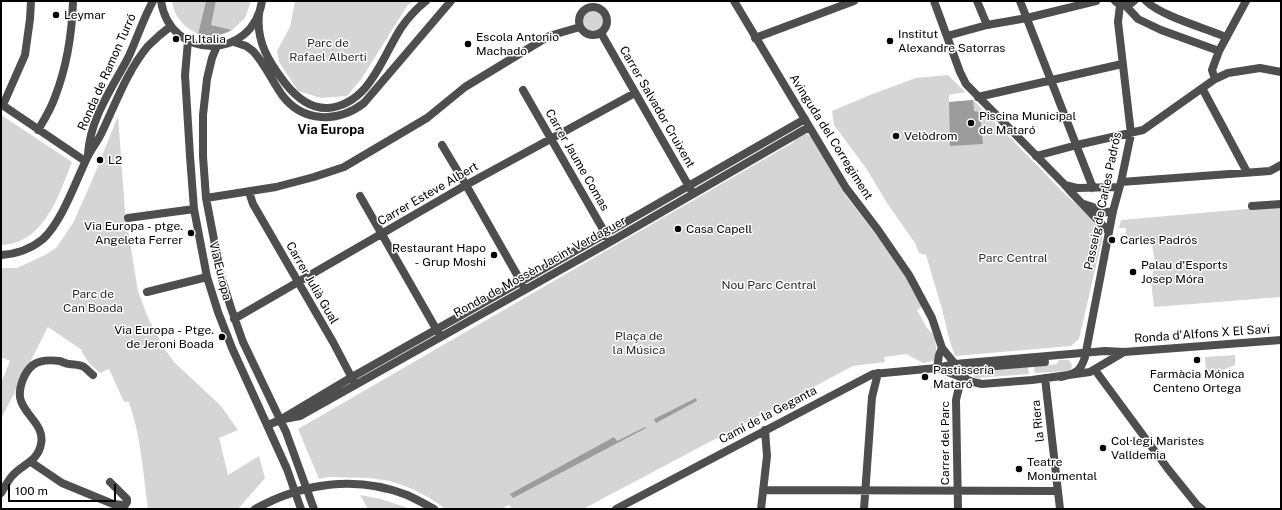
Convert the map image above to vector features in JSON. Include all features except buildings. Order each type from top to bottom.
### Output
[{"type":"street","points":[[31,1],[25,55],[2,105],[38,130],[87,158]]},
{"type":"street","points":[[38,130],[55,99],[63,73],[70,43],[73,1]]},
{"type":"street","name":"Ronda de Ramon Turró","points":[[87,158],[89,141],[104,103],[128,57],[153,1]]},
{"type":"street","points":[[161,1],[164,14],[171,26],[188,41],[202,46],[217,46],[234,42],[249,30],[259,14]]},
{"type":"street","points":[[262,1],[258,25],[260,41],[277,72],[294,94],[300,99],[308,104],[325,108],[343,105],[359,95],[383,61],[408,18],[426,1]]},
{"type":"street","points":[[234,42],[246,46],[253,51],[282,95],[298,110],[316,116],[338,116],[351,111],[364,103],[451,1]]},
{"type":"street","name":"Avinguda del Corregiment","points":[[734,1],[846,188],[878,230],[909,275],[932,318],[942,348],[955,364]]},
{"type":"street","points":[[755,38],[854,1]]},
{"type":"street","points":[[934,1],[960,72],[966,84],[1109,232]]},
{"type":"street","points":[[977,1],[987,25]]},
{"type":"street","points":[[1020,1],[1094,188]]},
{"type":"street","points":[[947,36],[987,25],[1027,18],[1066,4],[1096,1]]},
{"type":"street","points":[[1146,1],[1164,12],[1226,37]]},
{"type":"street","points":[[1215,79],[1212,70],[1218,54],[1246,1]]},
{"type":"street","points":[[1127,3],[1138,19],[1218,54]]},
{"type":"street","name":"Passeig de Carles Padrós","points":[[1074,373],[1079,371],[1086,354],[1113,211],[1131,134],[1118,22],[1127,3]]},
{"type":"street","points":[[590,4],[600,8],[607,15],[607,25],[601,33],[592,35],[580,27],[579,18],[590,4]]},
{"type":"street","name":"Ronda de Ramon Turró","points":[[1,255],[22,251],[39,242],[49,232],[67,202],[87,158],[99,139],[119,94],[134,67],[148,46],[171,26]]},
{"type":"street","points":[[206,198],[276,187],[344,167],[427,118],[465,87],[549,36],[580,27]]},
{"type":"street","name":"Carrer Salvador Cruixent","points":[[601,33],[691,190]]},
{"type":"street","name":"Via Europa","points":[[188,41],[185,75],[194,209],[207,277],[218,312],[232,348],[287,469],[301,509]]},
{"type":"street","name":"Via Europa","points":[[217,46],[212,58],[207,79],[203,115],[203,156],[206,198],[222,276],[234,319],[243,342],[280,420],[298,463],[314,509]]},
{"type":"street","points":[[1218,54],[1219,66],[1228,73]]},
{"type":"street","points":[[978,97],[1122,64]]},
{"type":"street","points":[[1036,156],[1143,130],[1215,79],[1228,73],[1260,68],[1281,72]]},
{"type":"street","points":[[1202,88],[1247,172]]},
{"type":"street","name":"Carrer Jaume Comas","points":[[523,90],[608,238]]},
{"type":"street","name":"Carrer Esteve Albert","points":[[234,319],[299,283],[466,185],[635,92]]},
{"type":"street","name":"Ronda de Mossèn Jacint Verdaguer","points":[[268,425],[280,420],[300,416],[354,381],[608,238],[807,123]]},
{"type":"street","points":[[442,145],[523,285]]},
{"type":"street","points":[[1065,185],[1077,188],[1094,188],[1247,172],[1270,171],[1280,168]]},
{"type":"street","name":"Carrer Julià Gual","points":[[248,192],[253,204],[354,381]]},
{"type":"street","points":[[360,196],[439,333]]},
{"type":"street","points":[[1081,203],[1093,207],[1102,213],[1113,211]]},
{"type":"street","points":[[1252,206],[1281,204]]},
{"type":"street","points":[[128,218],[194,209]]},
{"type":"street","points":[[147,292],[207,277]]},
{"type":"street","name":"Ronda d'Alfons X El Savi","points":[[1059,356],[1105,351],[1124,352],[1281,340]]},
{"type":"street","points":[[942,348],[939,355],[937,368],[982,384],[1083,374],[1095,370],[1124,352]]},
{"type":"street","points":[[1060,377],[1074,373],[1076,363],[1069,355]]},
{"type":"street","points":[[963,378],[970,370],[1006,360],[1059,356]]},
{"type":"street","points":[[977,368],[1043,363],[1059,356]]},
{"type":"street","points":[[1,493],[13,475],[22,466],[31,462],[38,452],[42,442],[35,420],[25,408],[20,397],[20,388],[28,370],[33,365],[40,362],[54,360],[79,365],[84,367],[93,375]]},
{"type":"street","name":"Camí de la Geganta","points":[[616,509],[868,376],[878,373],[937,368],[955,364],[1006,360]]},
{"type":"street","points":[[1095,370],[1168,469],[1197,505],[1202,509]]},
{"type":"street","points":[[864,509],[872,397],[878,373]]},
{"type":"street","name":"Carrer del Parc","points":[[958,509],[956,400],[958,389],[963,378]]},
{"type":"street","name":"la Riera","points":[[1045,378],[1060,509]]},
{"type":"street","points":[[761,509],[767,456],[765,430]]},
{"type":"street","points":[[31,462],[62,482],[113,504],[125,505],[127,499],[110,482]]},
{"type":"street","points":[[255,509],[276,498],[307,488],[329,484],[359,484],[390,489],[407,495],[434,509]]},
{"type":"street","points":[[763,490],[1058,491]]},
{"type":"green space","points":[[172,1],[206,1],[198,34],[180,21],[173,7]]},
{"type":"green space","points":[[216,1],[251,1],[245,18],[232,30],[210,25]]},
{"type":"green space","name":"Parc de Rafael Alberti","points":[[295,1],[414,1],[407,6],[362,78],[347,96],[321,98],[298,91],[279,62],[277,51],[290,27]]},
{"type":"green space","points":[[594,9],[602,12],[605,20],[602,28],[594,31],[586,28],[583,20],[586,12]]},
{"type":"green space","name":"Parc Central","points":[[948,75],[965,92],[949,95],[949,102],[973,100],[1065,194],[1100,225],[1103,230],[1079,339],[1071,346],[955,356],[926,255],[919,253],[915,243],[887,203],[866,168],[834,125],[832,111],[916,78]]},
{"type":"green space","points":[[1,115],[72,162],[48,216],[39,227],[28,236],[16,242],[1,245]]},
{"type":"green space","name":"Parc de Can Boada","points":[[118,116],[125,212],[138,291],[148,318],[164,348],[174,362],[221,406],[238,430],[219,438],[228,475],[259,456],[265,478],[238,509],[148,509],[139,441],[129,402],[124,402],[109,369],[100,373],[89,363],[82,350],[48,327],[1,419],[1,383],[10,361],[1,357],[1,268],[17,268],[45,255],[56,248],[73,223]]},
{"type":"green space","name":"Nou Parc Central","points":[[803,134],[807,134],[811,137],[846,196],[885,246],[906,277],[922,307],[917,310],[927,328],[935,336],[937,360],[923,363],[906,354],[884,357],[885,362],[853,366],[583,509],[512,509],[509,505],[501,509],[446,509],[428,497],[410,488],[390,481],[369,478],[328,477],[319,479],[298,429],[794,142],[795,138]]},
{"type":"green space","points":[[1281,206],[1281,297],[1154,307],[1151,281],[1155,263],[1152,244],[1125,237],[1126,228],[1119,228],[1121,220]]},
{"type":"green space","points":[[1235,355],[1235,365],[1206,377],[1205,357]]},
{"type":"green space","points":[[1059,360],[1069,360],[1072,365],[1071,369],[1068,371],[1035,373],[1034,367],[1057,364]]},
{"type":"green space","points":[[1028,367],[1029,374],[976,378],[973,375],[975,371]]},
{"type":"green space","points":[[360,495],[381,499],[411,509],[368,509]]},
{"type":"shaded area","points":[[206,1],[216,1],[211,25],[232,30],[224,34],[216,35],[198,34]]},
{"type":"shaded area","name":"Piscina Municipal de Mataró","points":[[973,100],[974,111],[980,112],[983,144],[950,146],[949,102]]},
{"type":"shaded area","points":[[696,398],[697,401],[656,423],[654,419]]},
{"type":"shaded area","points":[[645,427],[646,428],[513,498],[510,494],[614,437],[617,441]]},
{"type":"place","name":"Leymar","points":[[56,15]]},
{"type":"place","name":"Pl.Italia","points":[[176,39]]},
{"type":"place","name":"Institut Alexandre Satorras","points":[[890,41]]},
{"type":"place","name":"Escola Antonio Machado","points":[[468,44]]},
{"type":"place","name":"Piscina Municipal de Mataró","points":[[971,123]]},
{"type":"place","name":"Velòdrom","points":[[896,136]]},
{"type":"place","name":"L2","points":[[100,160]]},
{"type":"place","name":"Casa Capell","points":[[678,229]]},
{"type":"place","name":"Via Europa - ptge. Angeleta Ferrer","points":[[191,233]]},
{"type":"place","name":"Carles Padrós","points":[[1112,240]]},
{"type":"place","name":"Restaurant Hapo - Grup Moshi","points":[[494,255]]},
{"type":"place","name":"Palau d'Esports Josep Móra","points":[[1133,272]]},
{"type":"place","name":"Via Europa - Ptge. de Jeroni Boada","points":[[222,337]]},
{"type":"place","name":"Farmàcia Mónica Centeno Ortega","points":[[1197,360]]},
{"type":"place","name":"Pastisseria Mataró","points":[[925,377]]},
{"type":"place","name":"Col·legi Maristes Valldemia","points":[[1103,448]]},
{"type":"place","name":"Teatre Monumental","points":[[1019,469]]},
{"type":"district","name":"Via Europa","points":[[331,130]]},
{"type":"park label","name":"Plaça de la Música","points":[[639,343]]}]
